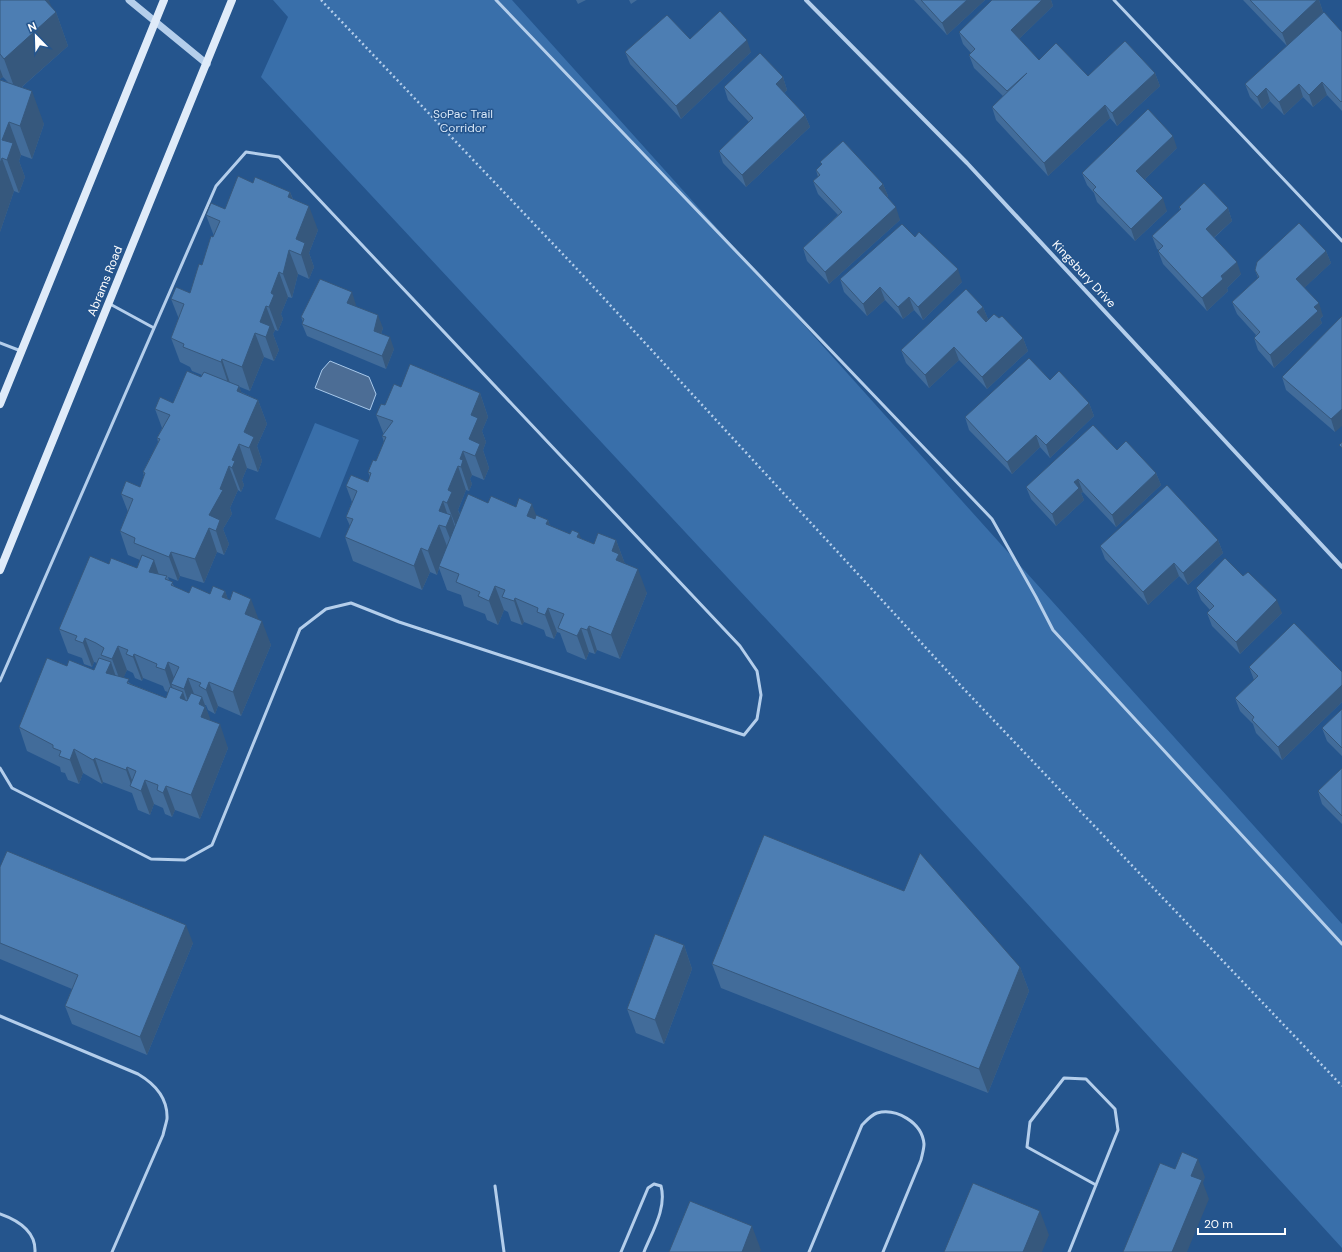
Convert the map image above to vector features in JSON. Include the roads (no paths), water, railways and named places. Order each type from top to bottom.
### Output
[{"type":"main road","points":[[0,404],[164,0]]},
{"type":"main road","name":"Abrams Road","points":[[0,570],[232,0]]},
{"type":"street","points":[[129,0],[207,64]]},
{"type":"street","name":"Kingsbury Drive","points":[[806,0],[967,163],[1342,567]]},
{"type":"lane","points":[[496,0],[992,519],[1053,630],[1342,944]]},
{"type":"lane","points":[[1114,0],[1342,241]]},
{"type":"lane","points":[[0,681],[216,186],[246,152],[279,157],[740,646],[757,670],[761,695],[757,719],[744,735],[399,622],[351,603],[326,609],[300,629],[212,845],[185,860],[151,858],[12,788],[0,768]]},
{"type":"lane","points":[[109,303],[154,328]]},
{"type":"lane","points":[[0,343],[22,352]]},
{"type":"lane","points":[[0,1016],[138,1074],[150,1081],[159,1091],[165,1104],[167,1119],[163,1135],[112,1252]]},
{"type":"lane","points":[[1069,1252],[1096,1185],[1118,1130],[1115,1109],[1086,1079],[1064,1078],[1030,1122],[1027,1147],[1096,1185]]},
{"type":"lane","points":[[810,1252],[862,1125],[875,1114],[890,1112],[906,1117],[919,1129],[924,1144],[921,1160],[883,1252]]},
{"type":"lane","points":[[621,1252],[648,1188],[654,1184],[661,1186],[663,1194],[660,1212],[644,1252]]},
{"type":"lane","points":[[495,1186],[504,1252]]},
{"type":"lane","points":[[0,1214],[15,1219],[29,1232],[36,1245],[35,1252]]},
{"type":"park label","name":"SoPac Trail Corridor","points":[[463,121]]}]
